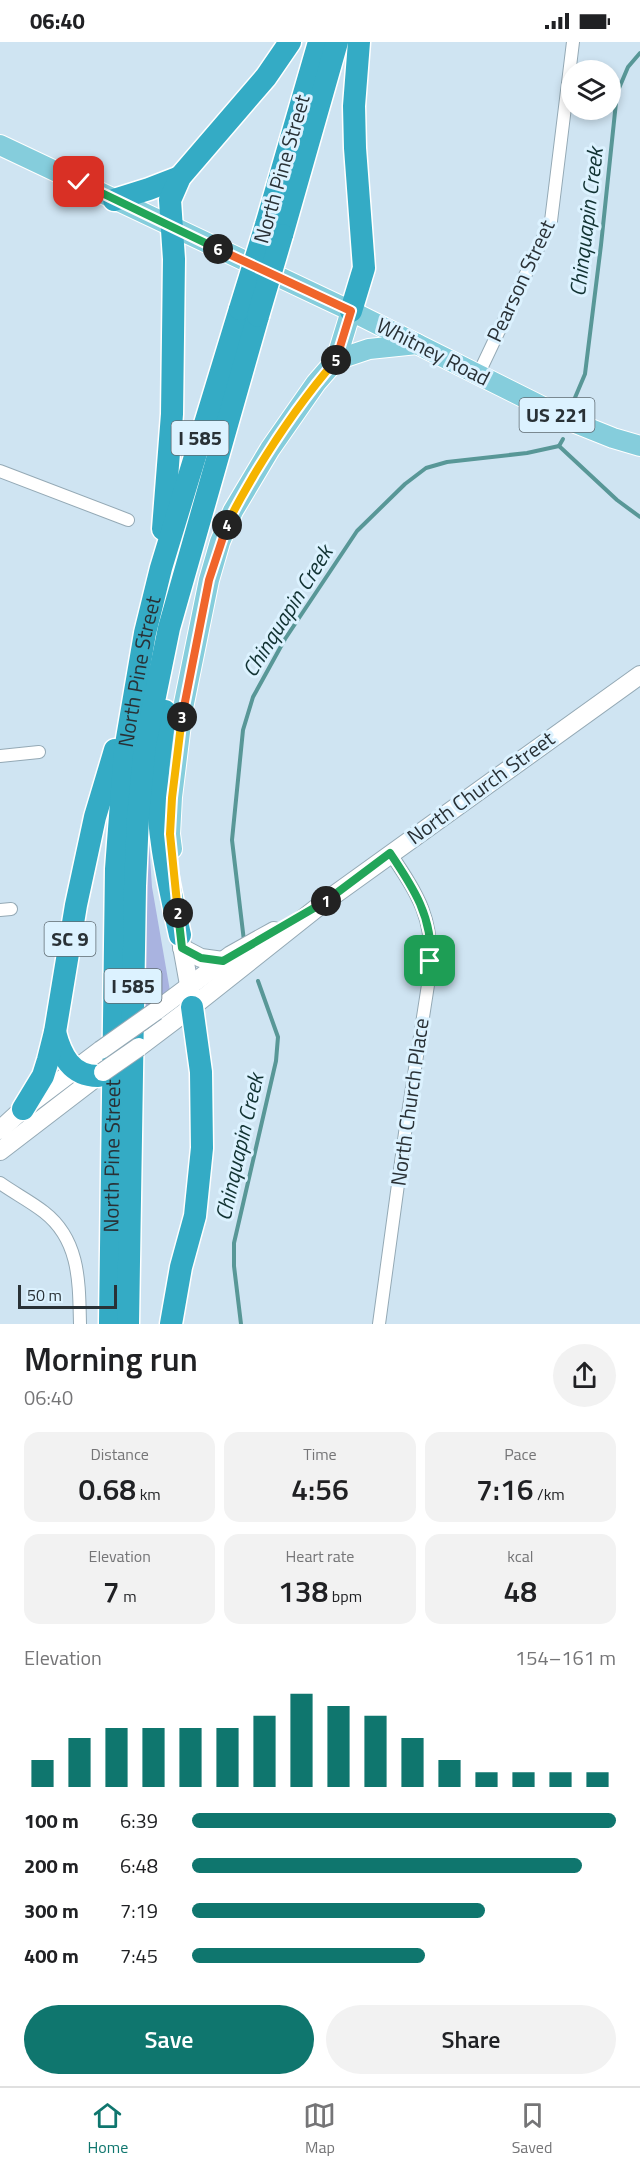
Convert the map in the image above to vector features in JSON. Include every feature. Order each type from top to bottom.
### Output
[{"type":"highway","points":[[161,568],[172,414],[174,258],[170,200],[180,177],[266,77],[290,42]]},
{"type":"highway","name":"North Pine Street","points":[[274,230],[319,42]]},
{"type":"highway","name":"North Pine Street","points":[[110,1324],[116,869],[125,750],[134,691],[161,568],[249,312],[337,42]]},
{"type":"highway","points":[[351,311],[364,268],[354,106],[359,42]]},
{"type":"highway","points":[[114,200],[180,177]]},
{"type":"highway","name":"North Pine Street","points":[[128,1324],[131,1062],[138,816],[145,746],[172,616],[249,312]]},
{"type":"highway","points":[[165,650],[168,685],[158,772],[159,804],[167,874],[181,941]]},
{"type":"highway","name":"SC 9","points":[[23,1108],[44,1076],[55,1032],[76,905],[95,817],[134,691]]},
{"type":"highway","points":[[171,1324],[181,1267],[195,1216],[202,1148],[201,1072],[191,997]]},
{"type":"highway","points":[[55,1032],[65,1059],[75,1069],[84,1074],[101,1074]]},
{"type":"main road","name":"Whitney Road","points":[[0,145],[351,311],[573,422],[640,446]]},
{"type":"main road","points":[[191,997],[181,941],[170,834],[183,708],[209,580],[220,542],[233,511],[270,449],[316,382],[336,360],[351,311]]},
{"type":"main road","points":[[336,360],[369,349],[417,344]]},
{"type":"main road","name":"North Church Street","points":[[23,1108],[156,1011],[191,997],[640,675]]},
{"type":"main road","name":"North Church Street","points":[[0,1151],[161,1031],[223,961],[323,903]]},
{"type":"main road","points":[[181,941],[201,958],[223,961]]},
{"type":"main road","name":"SC 9","points":[[0,1130],[23,1108]]},
{"type":"street","name":"Pearson Street","points":[[478,375],[551,221],[573,42]]},
{"type":"street","points":[[0,471],[128,520]]},
{"type":"street","points":[[0,756],[39,752]]},
{"type":"street","name":"North Church Place","points":[[379,1324],[430,972],[431,948],[428,925],[421,902],[390,853]]},
{"type":"street","points":[[0,1183],[44,1212],[65,1236],[80,1279],[80,1324]]},
{"type":"shaded area","points":[[145,783],[152,887],[170,991],[135,1018]]},
{"type":"waterway","name":"Chinquapin Creek","points":[[574,400],[585,374],[617,93],[628,67],[640,53]]},
{"type":"waterway","name":"Chinquapin Creek","points":[[559,446],[563,439]]},
{"type":"waterway","points":[[559,446],[617,500],[640,517]]},
{"type":"waterway","name":"Chinquapin Creek","points":[[244,941],[232,840],[243,730],[253,697],[285,639],[357,531],[405,484],[426,468],[447,462],[527,453],[559,446]]},
{"type":"waterway","name":"Chinquapin Creek","points":[[241,1324],[234,1266],[234,1243],[276,1061],[278,1037],[258,981]]},
{"type":"route","points":[[79,182],[351,311],[336,360],[316,382],[270,449],[233,511],[220,542],[209,580],[183,708],[172,798],[170,834],[182,948],[201,958],[223,961],[323,903],[390,853],[421,902],[428,925],[430,961]]}]
